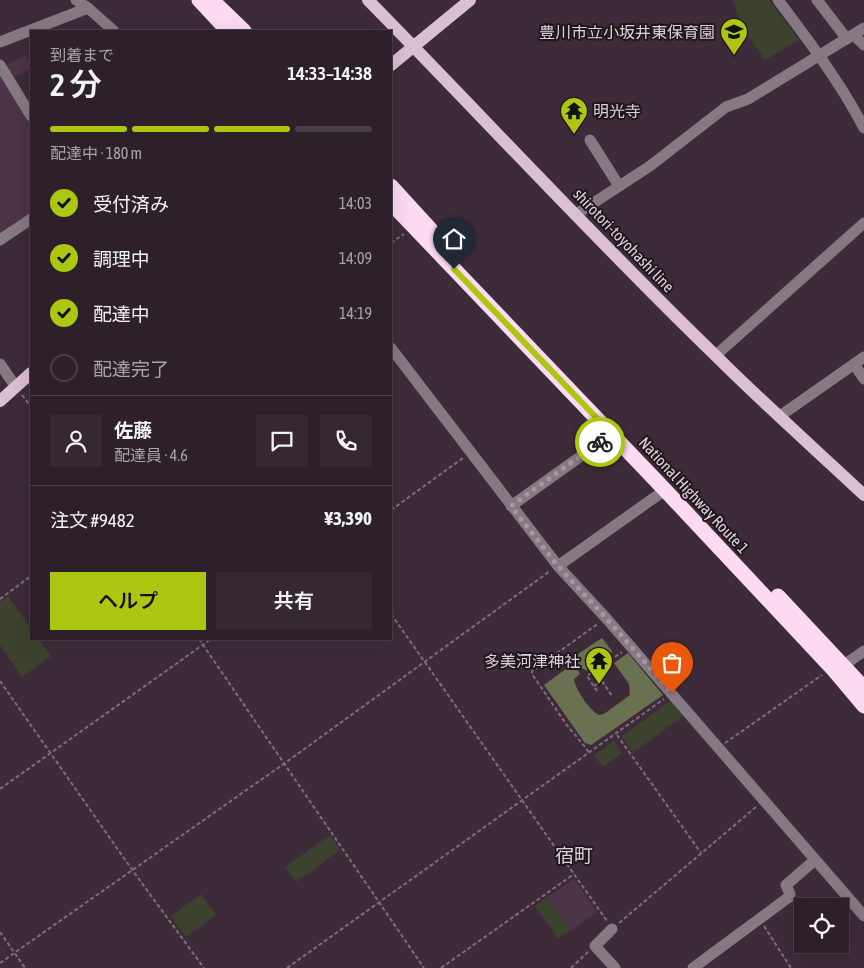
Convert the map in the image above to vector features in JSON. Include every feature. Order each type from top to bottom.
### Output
[{"type":"highway","points":[[199,0],[227,30]]},
{"type":"highway","points":[[212,0],[243,30]]},
{"type":"highway","name":"National Highway Route 1","points":[[392,187],[463,266],[838,667],[864,706]]},
{"type":"highway","name":"National Highway Route 1","points":[[392,204],[665,490],[838,667],[864,688]]},
{"type":"main road","name":"shirotori-toyohashi line","points":[[368,0],[575,215],[715,356],[864,495]]},
{"type":"main road","points":[[392,64],[465,2]]},
{"type":"main road","points":[[0,401],[30,374]]},
{"type":"street","points":[[76,0],[113,30]]},
{"type":"street","points":[[778,0],[845,93],[864,128]]},
{"type":"street","points":[[817,0],[850,37],[864,45]]},
{"type":"street","points":[[31,30],[88,8]]},
{"type":"street","points":[[575,215],[650,166],[726,107],[748,99],[864,28]]},
{"type":"street","points":[[0,42],[30,30]]},
{"type":"street","points":[[0,65],[30,114]]},
{"type":"street","points":[[590,140],[619,186]]},
{"type":"street","points":[[0,240],[30,220]]},
{"type":"street","points":[[715,356],[864,223]]},
{"type":"street","points":[[392,349],[558,566],[672,693],[864,916]]},
{"type":"street","points":[[780,416],[864,357]]},
{"type":"street","points":[[0,364],[16,387]]},
{"type":"street","points":[[854,364],[864,379]]},
{"type":"street","points":[[511,506],[612,434]]},
{"type":"street","points":[[558,566],[665,490]]},
{"type":"street","points":[[838,667],[864,651]]},
{"type":"street","points":[[693,968],[789,897],[790,894],[786,885],[815,860]]},
{"type":"street","points":[[612,928],[595,946],[615,968]]},
{"type":"path","points":[[392,242],[414,227]]},
{"type":"path","points":[[16,387],[30,406]]},
{"type":"path","points":[[392,509],[470,452]]},
{"type":"path","points":[[0,964],[285,763],[558,566]]},
{"type":"path","points":[[0,599],[30,577]]},
{"type":"path","points":[[392,615],[612,928],[764,801]]},
{"type":"path","points":[[589,752],[566,724],[532,674],[532,671],[606,618]]},
{"type":"path","points":[[200,640],[424,968]]},
{"type":"path","points":[[0,789],[209,640]]},
{"type":"path","points":[[597,691],[587,676],[625,650]]},
{"type":"path","points":[[719,747],[838,667]]},
{"type":"path","points":[[594,687],[605,679]]},
{"type":"path","points":[[0,681],[133,871],[204,968]]},
{"type":"path","points":[[602,681],[612,696]]},
{"type":"path","points":[[288,968],[672,693]]},
{"type":"path","points":[[616,734],[701,853]]},
{"type":"path","points":[[441,968],[574,874]]},
{"type":"path","points":[[760,920],[791,968]]},
{"type":"path","points":[[0,932],[25,968]]},
{"type":"path","points":[[571,968],[595,946]]},
{"type":"shaded area","points":[[25,55],[30,69],[14,77],[7,65]]},
{"type":"shaded area","points":[[0,75],[28,115],[30,122],[30,217],[0,237]]},
{"type":"shaded area","points":[[574,879],[597,912],[571,930],[548,897]]},
{"type":"green space","points":[[733,0],[769,0],[799,40],[765,60],[742,27]]},
{"type":"green space","points":[[8,596],[30,628],[30,640],[40,640],[51,656],[22,677],[0,645],[0,602]]},
{"type":"green space","points":[[602,638],[612,651],[611,655],[590,670],[583,669],[576,657]]},
{"type":"green space","points":[[628,653],[663,695],[591,745],[585,743],[544,685],[570,666],[575,666],[580,674],[574,679],[580,694],[595,713],[599,715],[604,714],[630,695],[629,684],[614,663]]},
{"type":"green space","points":[[670,701],[683,716],[633,753],[622,736]]},
{"type":"green space","points":[[614,741],[622,753],[603,767],[594,755]]},
{"type":"green space","points":[[330,835],[340,850],[296,882],[285,867]]},
{"type":"green space","points":[[201,894],[216,915],[186,937],[171,916]]},
{"type":"green space","points":[[548,897],[571,930],[558,939],[535,906]]},
{"type":"way so far","points":[[600,442],[511,506],[558,566],[672,693]]},
{"type":"place","name":"豊川市立小坂井東保育園","points":[[734,56]]},
{"type":"place","name":"明光寺","points":[[574,135]]},
{"type":"place","name":"多美河津神社","points":[[599,685]]},
{"type":"district","name":"宿町","points":[[574,855]]},
{"type":"route","points":[[454,269],[612,434],[600,442]]}]
